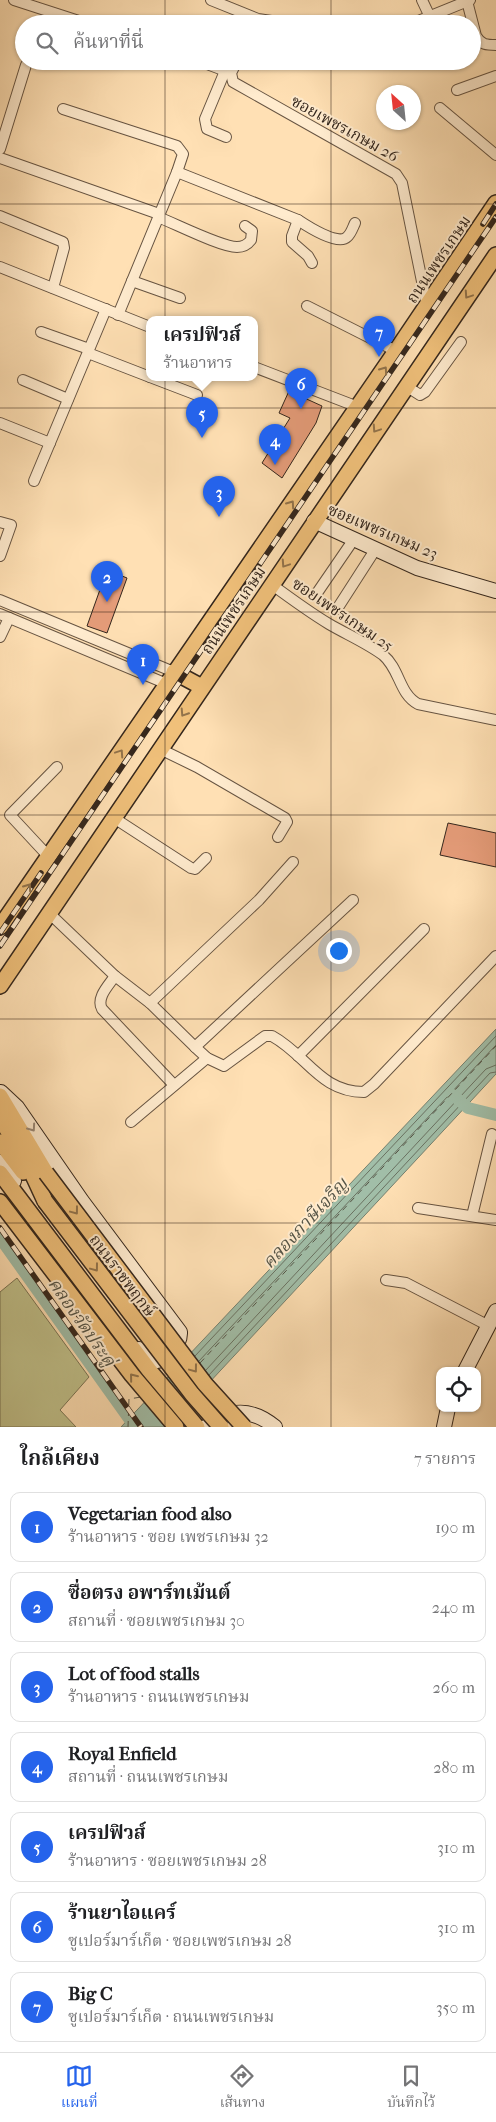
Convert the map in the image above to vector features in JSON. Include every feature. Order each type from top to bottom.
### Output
[{"type":"main road","name":"ถนนเพชรเกษม","points":[[0,927],[496,203]]},
{"type":"main road","name":"ถนนเพชรเกษม","points":[[0,986],[406,386],[490,272],[496,255]]},
{"type":"main road","points":[[170,678],[202,686]]},
{"type":"main road","points":[[1,1102],[46,1172],[205,1384],[244,1427]]},
{"type":"main road","points":[[1,1102],[45,1201]]},
{"type":"main road","name":"ถนนราชพฤกษ์","points":[[0,1142],[192,1394],[221,1427]]},
{"type":"main road","points":[[0,1173],[149,1370],[197,1427]]},
{"type":"main road","points":[[0,1202],[132,1375],[176,1427]]},
{"type":"street","points":[[14,0],[60,15]]},
{"type":"street","points":[[211,0],[244,15]]},
{"type":"street","points":[[422,0],[430,15]]},
{"type":"street","points":[[433,15],[469,1],[472,15]]},
{"type":"street","points":[[481,42],[485,45],[496,45]]},
{"type":"street","points":[[0,149],[24,70]]},
{"type":"street","points":[[223,70],[228,72],[204,119],[207,128],[226,137]]},
{"type":"street","name":"ซอยเพชรเกษม 26","points":[[228,72],[233,82],[396,174],[402,183],[427,306]]},
{"type":"street","points":[[457,90],[496,76]]},
{"type":"street","points":[[440,108],[496,155]]},
{"type":"street","points":[[63,109],[177,146],[183,154],[118,315]]},
{"type":"street","points":[[0,158],[159,216],[224,244],[237,247],[248,244],[252,240],[252,231],[246,226]]},
{"type":"street","points":[[177,172],[298,220],[327,236],[343,240],[348,237],[355,223]]},
{"type":"street","points":[[0,216],[63,242],[64,248],[53,288]]},
{"type":"street","points":[[298,220],[292,236],[292,242],[308,256],[312,263]]},
{"type":"street","points":[[0,267],[146,326]]},
{"type":"street","points":[[132,281],[180,298]]},
{"type":"street","points":[[308,306],[396,351]]},
{"type":"street","points":[[34,481],[106,309]]},
{"type":"street","points":[[41,332],[146,375]]},
{"type":"street","points":[[406,386],[420,395],[425,392],[461,342]]},
{"type":"street","points":[[258,369],[358,407]]},
{"type":"street","points":[[23,380],[68,399]]},
{"type":"street","points":[[160,381],[197,395]]},
{"type":"street","points":[[0,422],[50,444]]},
{"type":"street","name":"ซอยเพชรเกษม 23","points":[[314,521],[417,568],[496,591]]},
{"type":"street","points":[[0,522],[11,526],[0,556]]},
{"type":"street","points":[[317,593],[354,539]]},
{"type":"street","points":[[337,609],[374,550]]},
{"type":"street","name":"ซอยเพชรเกษม 25","points":[[271,584],[328,623],[383,655],[395,669],[406,695],[411,700],[418,704],[496,720]]},
{"type":"street","points":[[0,600],[170,678]]},
{"type":"street","points":[[0,637],[5,616],[170,678]]},
{"type":"street","points":[[160,749],[197,767],[285,818],[287,822],[278,838]]},
{"type":"street","points":[[49,857],[8,812],[57,767]]},
{"type":"street","points":[[114,818],[191,868],[196,869],[206,858]]},
{"type":"street","points":[[150,1003],[259,900],[293,862]]},
{"type":"street","points":[[194,1047],[353,900]]},
{"type":"street","points":[[49,913],[115,976],[150,1003],[207,1058],[224,1066],[268,1035],[279,1040],[329,1083],[340,1089],[364,1092],[496,956]]},
{"type":"street","points":[[298,1056],[424,929]]},
{"type":"street","points":[[115,976],[100,999],[99,1004],[102,1010],[174,1085]]},
{"type":"street","points":[[131,1122],[207,1058]]},
{"type":"street","points":[[0,1162],[145,1358],[153,1361],[166,1357],[178,1344],[180,1332],[82,1201],[17,1107],[1,1102]]},
{"type":"street","points":[[472,1216],[492,1134]]},
{"type":"street","points":[[418,1208],[496,1220]]},
{"type":"street","points":[[386,1280],[406,1282],[489,1326]]},
{"type":"street","points":[[467,1367],[496,1311]]},
{"type":"street","points":[[206,1427],[224,1416],[243,1412],[258,1416],[275,1427]]},
{"type":"street","points":[[444,1427],[447,1412]]},
{"type":"green space","points":[[17,1278],[89,1377],[60,1410],[76,1427],[0,1427],[0,1292]]},
{"type":"water","points":[[496,1029],[496,1074],[168,1427],[121,1427]]},
{"type":"building","points":[[289,391],[322,406],[316,423],[282,478],[262,463],[290,418],[279,413]]},
{"type":"building","points":[[107,570],[127,578],[107,633],[87,626]]},
{"type":"building","points":[[448,823],[496,833],[496,867],[440,855]]},
{"type":"waterway","points":[[453,1095],[468,1108],[496,1115]]},
{"type":"waterway","name":"คลองวัดประดู่","points":[[0,1238],[135,1427]]},
{"type":"ferry route","points":[[200,1363],[496,1046]]},
{"type":"ferry route","points":[[128,1427],[129,1399],[141,1397]]},
{"type":"railway","points":[[483,224],[496,204]]},
{"type":"railway","points":[[0,946],[496,217]]},
{"type":"railway","points":[[0,933],[41,873]]},
{"type":"railway","points":[[0,1228],[141,1427]]},
{"type":"place","name":"Big C","points":[[379,357]]},
{"type":"place","name":"ร้านยาไอแคร์","points":[[301,409]]},
{"type":"place","name":"เครปฟิวส์","points":[[202,438]]},
{"type":"place","name":"Royal Enfield","points":[[275,465]]},
{"type":"place","name":"Lot of food stalls","points":[[219,517]]},
{"type":"place","name":"ซื่อตรง อพาร์ทเม้นต์","points":[[107,602]]},
{"type":"place","name":"Vegetarian food also","points":[[143,685]]},
{"type":"water label","name":"คลองภาษีเจริญ","points":[[305,1223]]}]
